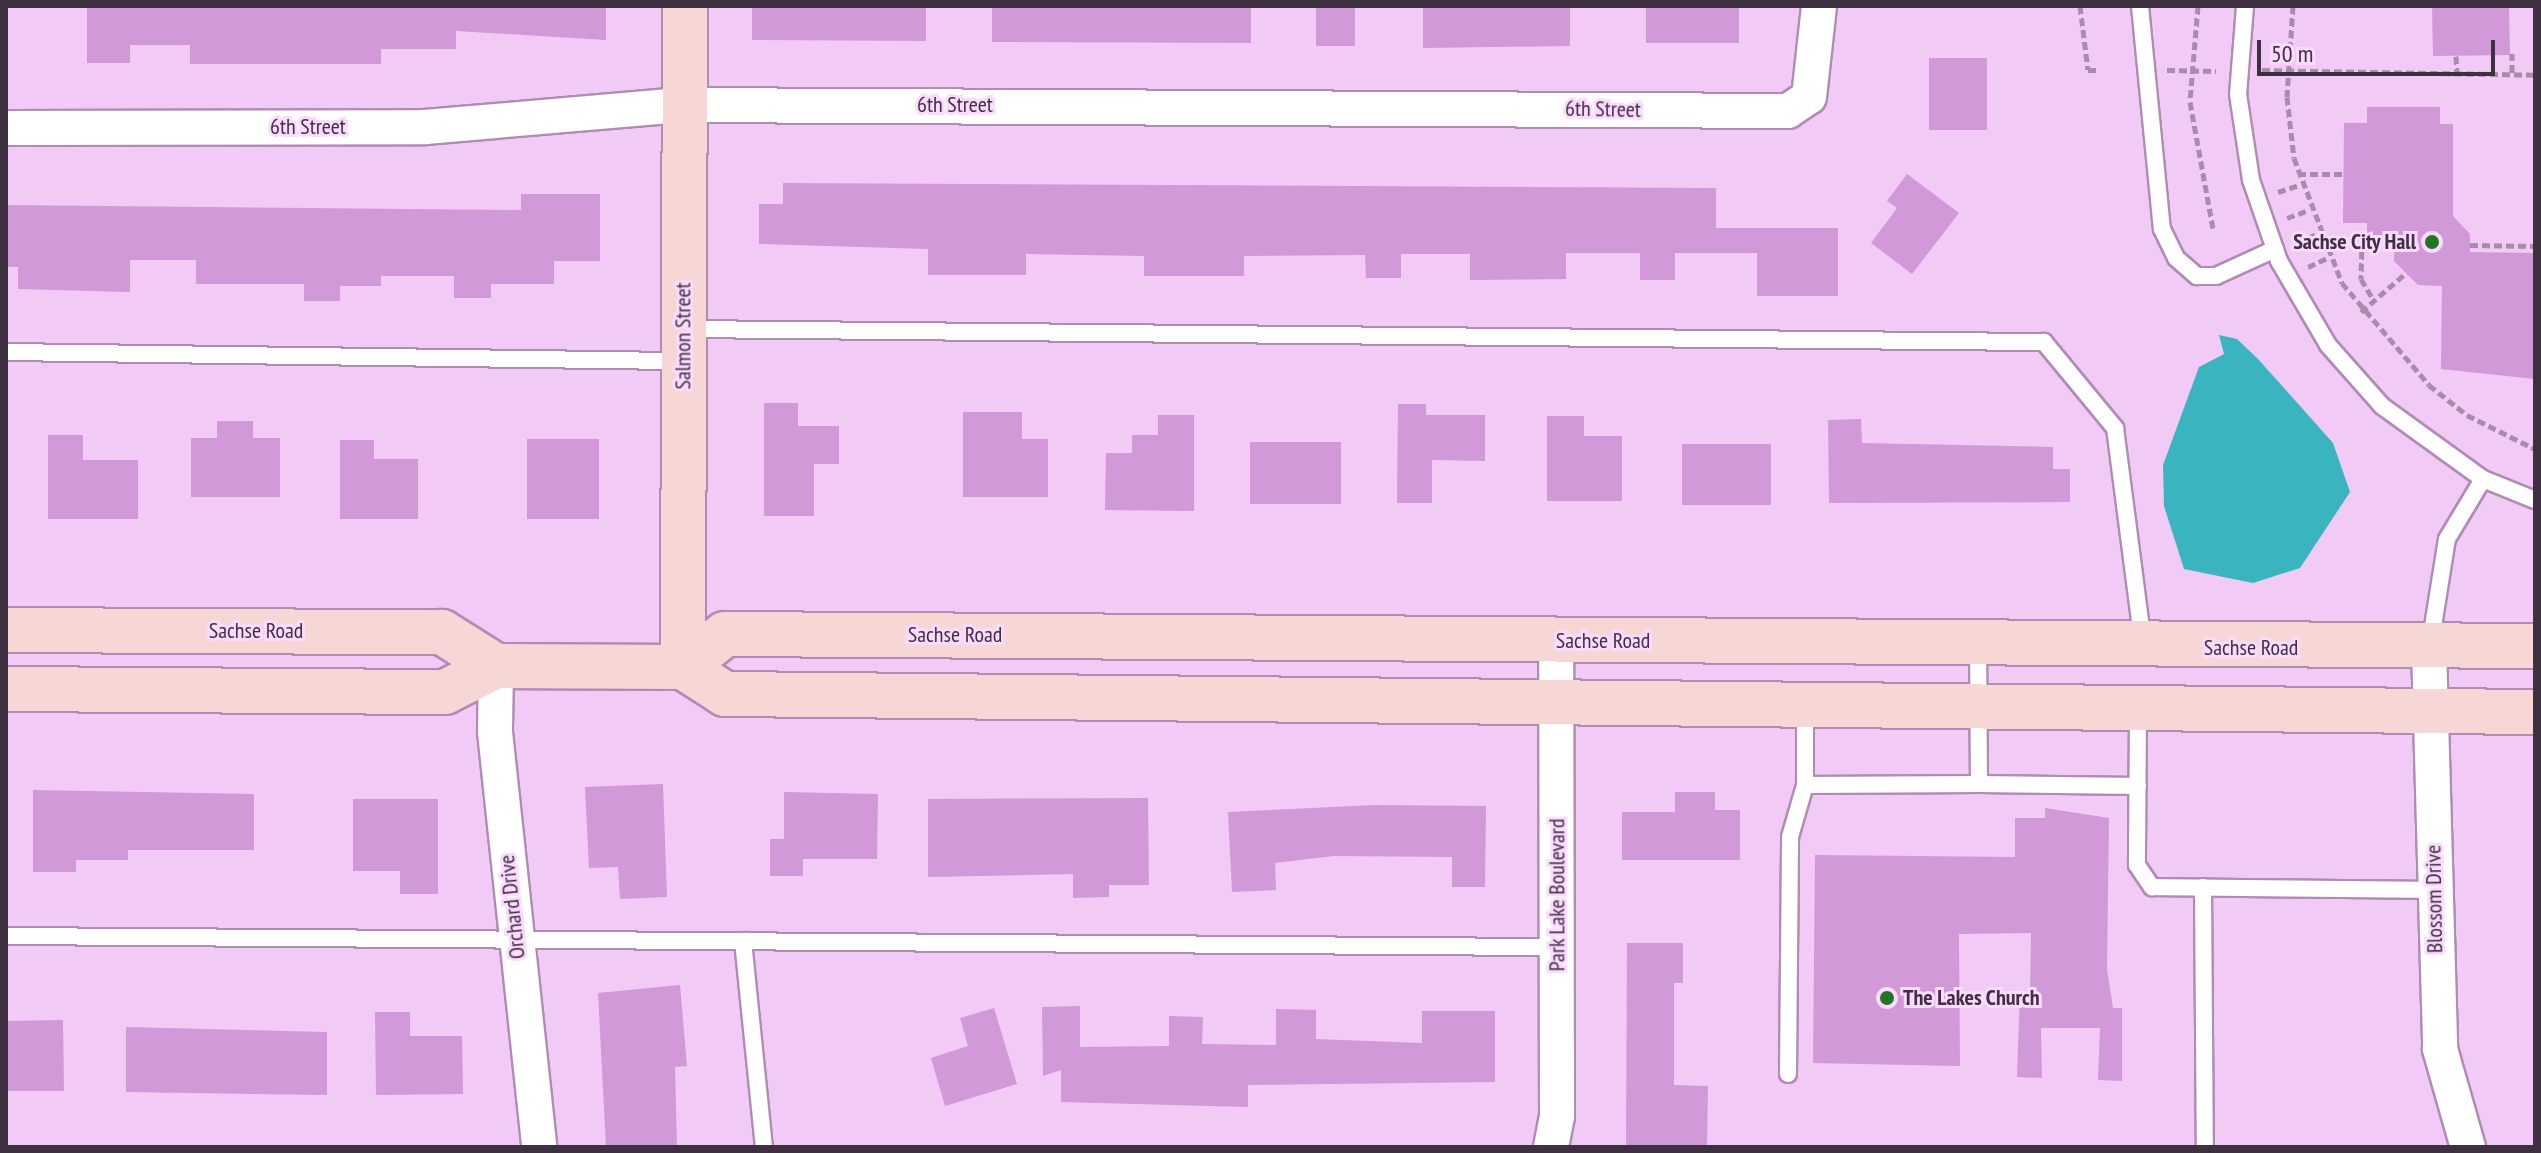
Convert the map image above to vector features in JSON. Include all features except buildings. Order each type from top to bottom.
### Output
[{"type":"main road","name":"Salmon Street","points":[[683,667],[685,6]]},
{"type":"main road","name":"Sachse Road","points":[[6,630],[442,632],[496,666]]},
{"type":"main road","name":"Sachse Road","points":[[683,667],[725,634],[2143,649],[2535,646]]},
{"type":"main road","points":[[6,689],[445,692],[496,666],[683,667],[725,694],[2430,707],[2535,712]]},
{"type":"street","name":"6th Street","points":[[6,128],[425,127],[684,105],[1788,111],[1809,97],[1819,6]]},
{"type":"street","name":"Park Lake Boulevard","points":[[1551,1147],[1557,947],[1556,641]]},
{"type":"street","name":"Blossom Drive","points":[[2429,647],[2433,890],[2440,1049],[2468,1147]]},
{"type":"street","name":"Orchard Drive","points":[[496,666],[515,939],[539,1147]]},
{"type":"lane","points":[[2140,6],[2162,229],[2176,258],[2197,276],[2216,276],[2275,249]]},
{"type":"lane","points":[[2245,6],[2238,94],[2251,180],[2275,249],[2328,345],[2382,406],[2483,479],[2535,500]]},
{"type":"lane","points":[[6,352],[683,345],[2044,342],[2115,428],[2143,649]]},
{"type":"lane","points":[[2429,647],[2447,539],[2483,479]]},
{"type":"lane","points":[[1978,646],[1979,784]]},
{"type":"lane","points":[[1788,1074],[1790,837],[1805,785],[1805,703]]},
{"type":"lane","points":[[2138,706],[2137,865],[2152,887],[2433,890]]},
{"type":"lane","points":[[1805,785],[2138,786]]},
{"type":"lane","points":[[2203,887],[2205,1147]]},
{"type":"lane","points":[[6,936],[1557,947]]},
{"type":"lane","points":[[743,941],[764,1147]]},
{"type":"path","points":[[2080,6],[2088,70],[2099,70]]},
{"type":"path","points":[[2198,6],[2191,71],[2193,141],[2213,229]]},
{"type":"path","points":[[2293,6],[2287,71],[2298,174],[2326,251],[2361,312],[2438,393],[2535,449]]},
{"type":"path","points":[[2512,53],[2512,75]]},
{"type":"path","points":[[2456,56],[2457,74]]},
{"type":"path","points":[[2166,70],[2216,71]]},
{"type":"path","points":[[2261,70],[2535,75]]},
{"type":"path","points":[[2298,174],[2344,174]]},
{"type":"path","points":[[2362,239],[2361,279],[2374,301]]},
{"type":"path","points":[[2470,245],[2535,246]]},
{"type":"path","points":[[2361,312],[2406,273]]},
{"type":"shaded area","points":[[2219,335],[2237,339],[2333,443],[2350,492],[2300,568],[2253,583],[2184,569],[2164,506],[2163,465],[2199,367],[2224,354]]},
{"type":"place","name":"Sachse City Hall","points":[[2432,242]]},
{"type":"place","name":"The Lakes Church","points":[[1887,998]]}]
